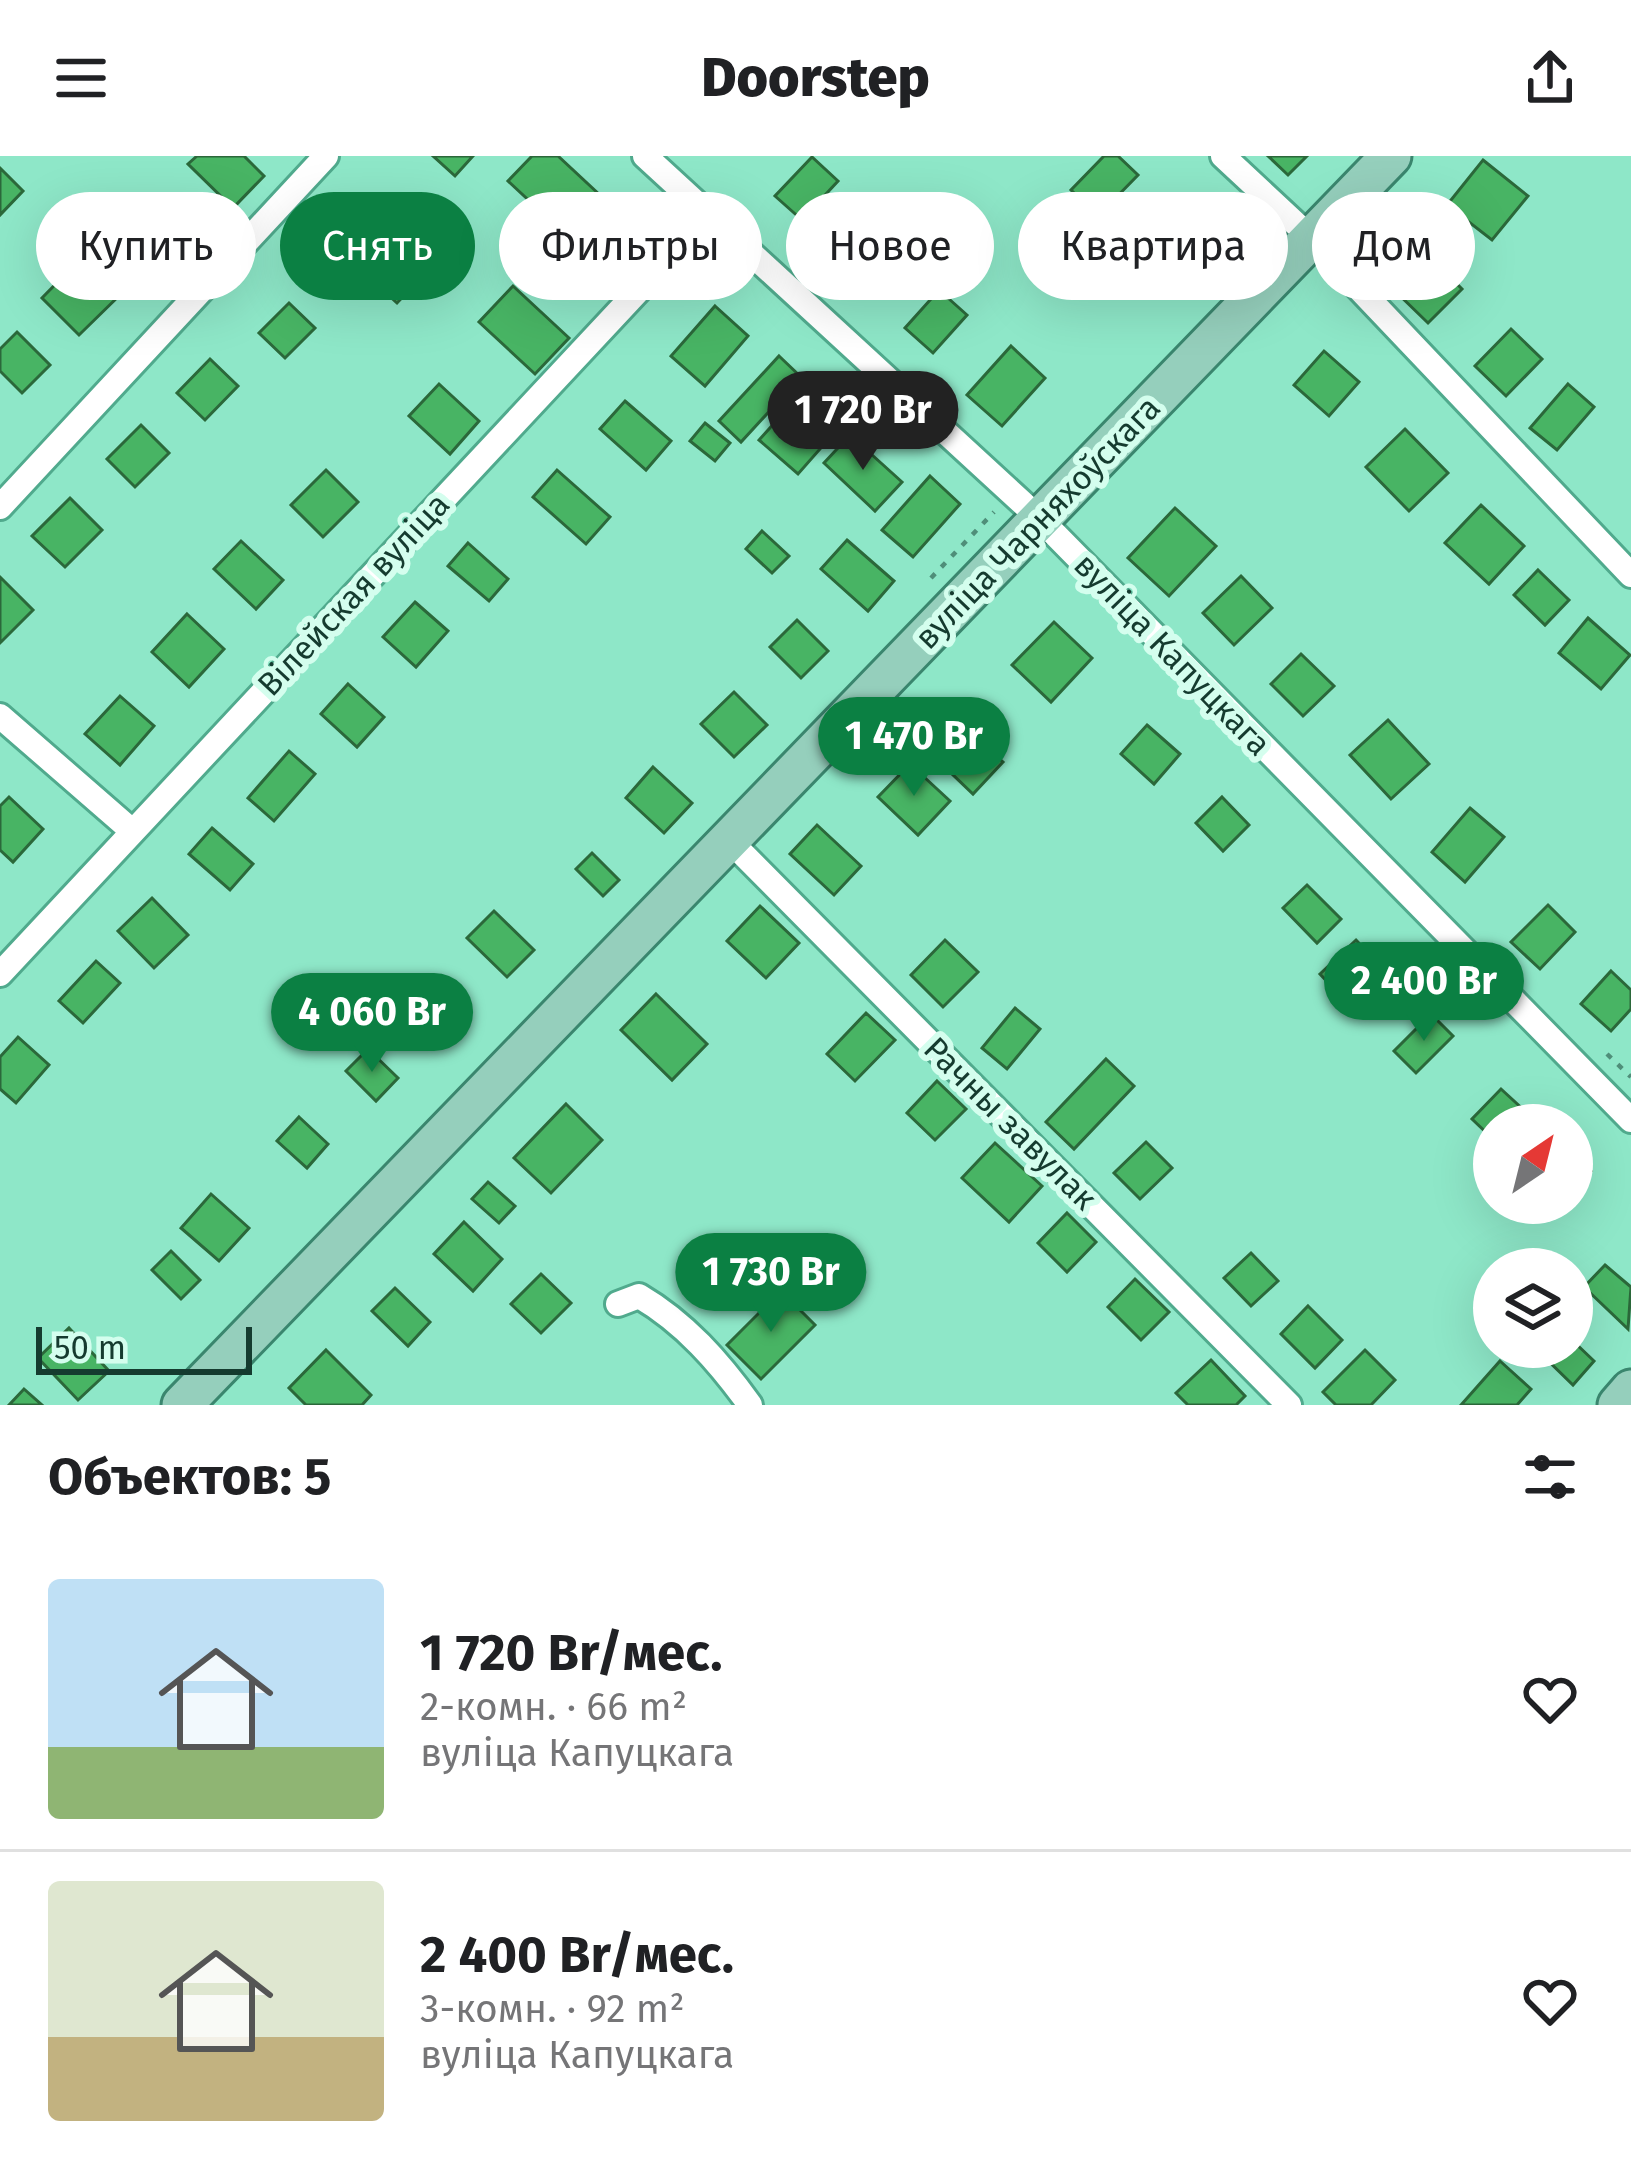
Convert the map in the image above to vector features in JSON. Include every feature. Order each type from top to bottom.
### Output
[{"type":"main road","name":"вуліца Чарняхоўскага","points":[[182,1405],[731,842],[1026,506],[1311,238],[1391,156]]},
{"type":"main road","points":[[1618,1405],[1631,1390]]},
{"type":"street","points":[[0,507],[326,156]]},
{"type":"street","name":"вуліца Капуцкага","points":[[645,156],[683,192]]},
{"type":"street","points":[[1223,156],[1311,238],[1631,575]]},
{"type":"street","name":"вуліца Капуцкага","points":[[762,265],[1026,506],[1631,1120]]},
{"type":"street","name":"Вілейская вуліца","points":[[0,974],[629,300]]},
{"type":"street","points":[[0,716],[130,830]]},
{"type":"street","name":"Рачны завулак","points":[[731,842],[1289,1405]]},
{"type":"street","points":[[618,1304],[639,1296],[669,1314],[725,1370],[750,1405]]},
{"type":"path","points":[[928,581],[1026,506]]},
{"type":"path","points":[[1597,1044],[1631,1078]]},
{"type":"building","points":[[197,156],[244,156],[264,176],[248,192],[217,192],[188,164]]},
{"type":"building","points":[[433,156],[473,156],[455,176]]},
{"type":"building","points":[[532,156],[558,156],[597,192],[520,192],[508,181]]},
{"type":"building","points":[[1104,156],[1118,156],[1138,175],[1121,192],[1071,190]]},
{"type":"building","points":[[1268,156],[1307,156],[1288,175]]},
{"type":"building","points":[[812,157],[838,181],[828,192],[786,192],[786,206],[775,196]]},
{"type":"building","points":[[1483,160],[1528,196],[1492,240],[1475,227],[1475,192],[1457,192]]},
{"type":"building","points":[[0,168],[23,191],[0,215]]},
{"type":"building","points":[[44,300],[115,300],[79,335]]},
{"type":"building","points":[[500,300],[528,300],[569,338],[535,374],[479,322]]},
{"type":"building","points":[[930,300],[950,300],[967,315],[933,353],[905,328]]},
{"type":"building","points":[[1404,300],[1451,300],[1428,323]]},
{"type":"building","points":[[289,303],[315,328],[285,358],[259,333]]},
{"type":"building","points":[[715,306],[748,336],[705,386],[671,356]]},
{"type":"building","points":[[1511,329],[1542,359],[1506,396],[1475,366]]},
{"type":"building","points":[[17,332],[50,365],[22,393],[0,371],[0,349]]},
{"type":"building","points":[[1011,346],[1045,378],[1002,426],[967,395]]},
{"type":"building","points":[[1324,351],[1359,382],[1329,416],[1294,385]]},
{"type":"building","points":[[779,356],[801,377],[741,442],[719,421]]},
{"type":"building","points":[[210,359],[238,386],[205,420],[177,393]]},
{"type":"building","points":[[439,384],[479,421],[450,454],[409,416]]},
{"type":"building","points":[[1568,384],[1594,407],[1557,450],[1530,428]]},
{"type":"building","points":[[804,390],[842,424],[798,474],[759,440]]},
{"type":"building","points":[[625,401],[671,441],[646,470],[600,429]]},
{"type":"building","points":[[705,423],[730,443],[715,461],[690,441]]},
{"type":"building","points":[[141,425],[169,453],[135,487],[107,459]]},
{"type":"building","points":[[1405,429],[1448,473],[1409,511],[1366,467]]},
{"type":"building","points":[[850,435],[902,482],[875,511],[824,463]]},
{"type":"building","points":[[326,470],[358,502],[323,537],[291,505]]},
{"type":"building","points":[[557,470],[610,517],[586,544],[533,497]]},
{"type":"building","points":[[930,476],[960,504],[913,557],[882,530]]},
{"type":"building","points":[[70,498],[102,530],[65,567],[32,536]]},
{"type":"building","points":[[1481,505],[1524,546],[1489,584],[1445,543]]},
{"type":"building","points":[[1175,508],[1216,546],[1169,596],[1128,558]]},
{"type":"building","points":[[762,531],[789,556],[772,573],[746,549]]},
{"type":"building","points":[[847,540],[894,581],[868,611],[821,569]]},
{"type":"building","points":[[241,541],[283,580],[256,609],[214,569]]},
{"type":"building","points":[[468,543],[508,579],[489,601],[448,566]]},
{"type":"building","points":[[1538,570],[1569,600],[1545,625],[1514,595]]},
{"type":"building","points":[[1241,576],[1272,608],[1234,645],[1203,613]]},
{"type":"building","points":[[0,577],[33,610],[0,643]]},
{"type":"building","points":[[415,602],[448,631],[416,667],[383,637]]},
{"type":"building","points":[[187,614],[224,649],[189,687],[152,652]]},
{"type":"building","points":[[1588,618],[1630,655],[1601,689],[1559,653]]},
{"type":"building","points":[[797,620],[828,651],[801,678],[770,647]]},
{"type":"building","points":[[1054,622],[1092,658],[1051,702],[1012,665]]},
{"type":"building","points":[[1301,654],[1334,686],[1303,716],[1271,684]]},
{"type":"building","points":[[348,684],[384,717],[357,747],[321,714]]},
{"type":"building","points":[[734,692],[767,725],[734,757],[701,724]]},
{"type":"building","points":[[120,696],[154,726],[120,765],[85,734]]},
{"type":"building","points":[[958,720],[1003,762],[973,794],[928,751]]},
{"type":"building","points":[[1388,720],[1429,764],[1391,799],[1350,755]]},
{"type":"building","points":[[1147,725],[1180,754],[1154,784],[1121,754]]},
{"type":"building","points":[[289,751],[315,774],[274,821],[248,798]]},
{"type":"building","points":[[910,764],[950,801],[918,835],[878,797]]},
{"type":"building","points":[[653,767],[692,803],[664,833],[626,798]]},
{"type":"building","points":[[9,797],[43,829],[13,862],[0,850],[0,806]]},
{"type":"building","points":[[1222,797],[1249,825],[1223,851],[1196,823]]},
{"type":"building","points":[[1470,808],[1504,837],[1465,882],[1432,852]]},
{"type":"building","points":[[817,825],[861,866],[834,895],[790,854]]},
{"type":"building","points":[[212,828],[253,864],[230,890],[189,854]]},
{"type":"building","points":[[592,853],[619,880],[603,896],[576,869]]},
{"type":"building","points":[[1307,885],[1341,919],[1317,943],[1283,908]]},
{"type":"building","points":[[152,898],[188,935],[154,968],[118,931]]},
{"type":"building","points":[[1548,905],[1575,932],[1540,969],[1511,942]]},
{"type":"building","points":[[760,906],[799,943],[766,978],[727,941]]},
{"type":"building","points":[[494,911],[534,950],[507,977],[467,938]]},
{"type":"building","points":[[945,940],[978,972],[943,1007],[911,975]]},
{"type":"building","points":[[1356,940],[1386,972],[1350,1006],[1320,974]]},
{"type":"building","points":[[96,961],[120,983],[83,1023],[59,1001]]},
{"type":"building","points":[[1611,971],[1631,990],[1631,1009],[1611,1031],[1581,1004]]},
{"type":"building","points":[[430,980],[462,1013],[437,1037],[406,1004]]},
{"type":"building","points":[[656,994],[707,1044],[672,1080],[621,1030]]},
{"type":"building","points":[[1015,1008],[1040,1029],[1007,1069],[982,1048]]},
{"type":"building","points":[[866,1013],[895,1040],[855,1081],[827,1054]]},
{"type":"building","points":[[1431,1014],[1453,1036],[1416,1073],[1394,1051]]},
{"type":"building","points":[[18,1037],[49,1065],[16,1103],[0,1089],[0,1057]]},
{"type":"building","points":[[368,1049],[398,1078],[376,1101],[346,1071]]},
{"type":"building","points":[[1106,1059],[1134,1086],[1074,1149],[1046,1122]]},
{"type":"building","points":[[937,1081],[966,1109],[935,1140],[907,1113]]},
{"type":"building","points":[[1501,1089],[1517,1104],[1486,1104]]},
{"type":"building","points":[[566,1104],[602,1140],[551,1193],[514,1158]]},
{"type":"building","points":[[299,1117],[328,1144],[307,1168],[277,1141]]},
{"type":"building","points":[[1146,1142],[1172,1168],[1140,1199],[1114,1173]]},
{"type":"building","points":[[995,1143],[1042,1186],[1009,1222],[962,1178]]},
{"type":"building","points":[[488,1182],[515,1206],[499,1223],[472,1199]]},
{"type":"building","points":[[211,1194],[249,1228],[219,1261],[181,1228]]},
{"type":"building","points":[[1067,1213],[1096,1242],[1067,1272],[1038,1243]]},
{"type":"building","points":[[464,1222],[502,1259],[473,1291],[434,1254]]},
{"type":"building","points":[[171,1251],[200,1280],[181,1299],[152,1270]]},
{"type":"building","points":[[1251,1253],[1278,1281],[1251,1306],[1224,1278]]},
{"type":"building","points":[[1605,1265],[1631,1287],[1628,1329],[1593,1296],[1593,1278]]},
{"type":"building","points":[[541,1274],[571,1303],[541,1333],[511,1304]]},
{"type":"building","points":[[1135,1279],[1169,1312],[1141,1340],[1108,1307]]},
{"type":"building","points":[[395,1288],[430,1322],[408,1346],[372,1311]]},
{"type":"building","points":[[781,1291],[815,1325],[761,1379],[727,1345]]},
{"type":"building","points":[[1308,1306],[1342,1340],[1315,1368],[1281,1334]]},
{"type":"building","points":[[69,1328],[109,1371],[78,1400],[38,1358]]},
{"type":"building","points":[[326,1350],[371,1395],[362,1405],[306,1405],[289,1388]]},
{"type":"building","points":[[1365,1350],[1395,1380],[1371,1405],[1336,1405],[1323,1392]]},
{"type":"building","points":[[1211,1360],[1245,1396],[1236,1405],[1188,1405],[1176,1393]]},
{"type":"building","points":[[1494,1368],[1508,1368],[1531,1389],[1517,1405],[1461,1405]]},
{"type":"building","points":[[1556,1368],[1588,1368],[1573,1385]]},
{"type":"building","points":[[24,1389],[42,1405],[9,1405]]}]
